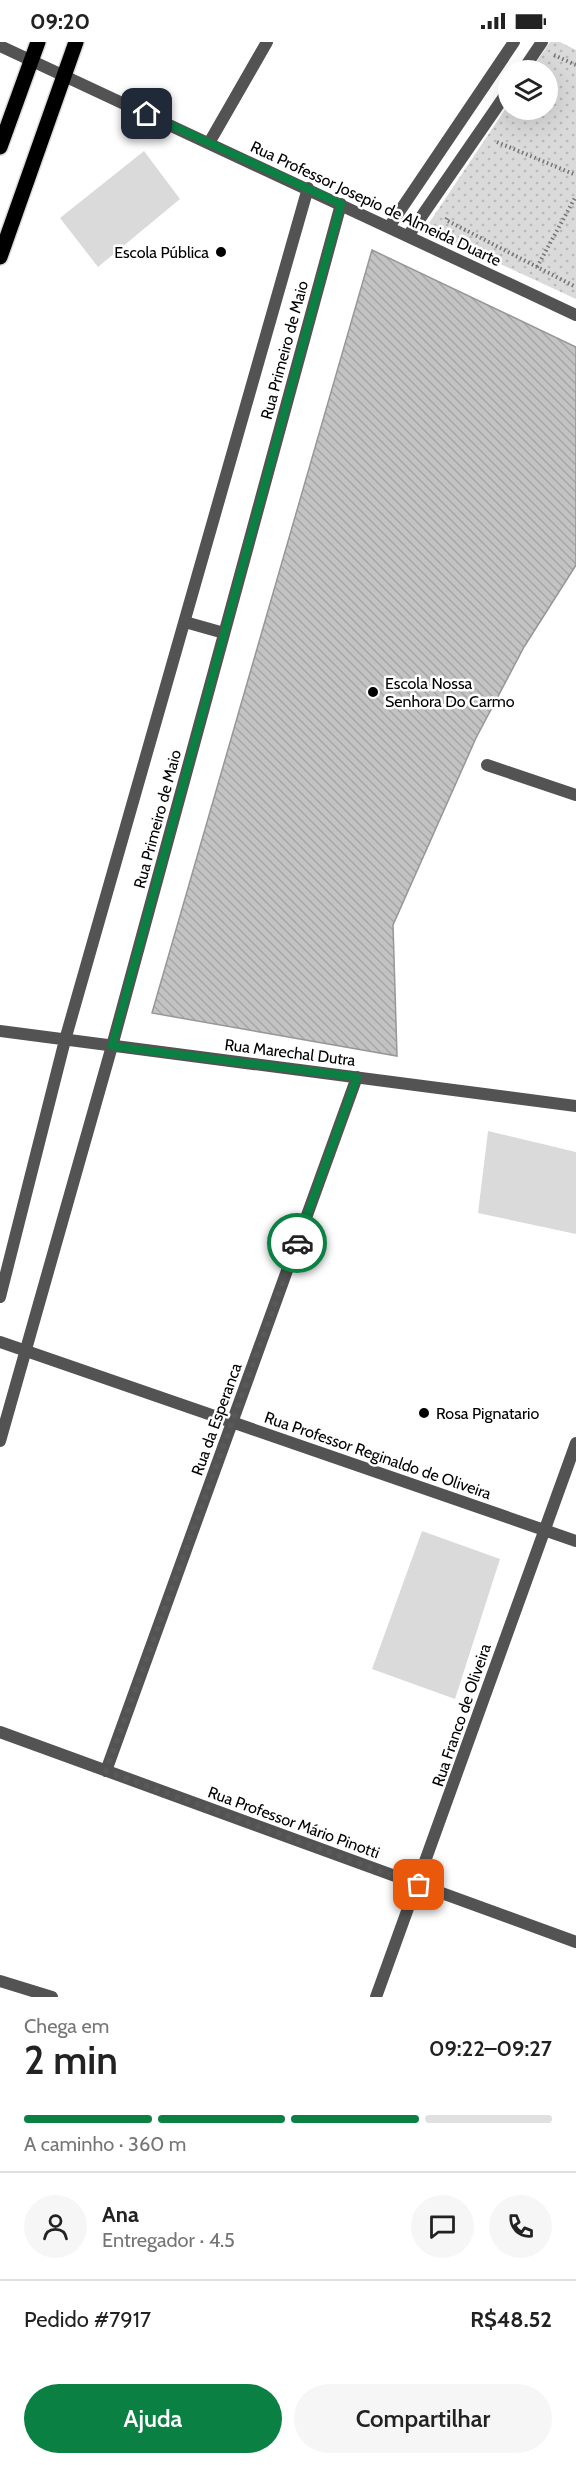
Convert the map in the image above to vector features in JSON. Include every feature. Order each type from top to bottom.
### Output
[{"type":"main road","points":[[0,147],[38,42]]},
{"type":"main road","points":[[0,257],[76,42]]},
{"type":"street","points":[[209,143],[267,42]]},
{"type":"street","points":[[389,227],[514,42]]},
{"type":"street","points":[[530,60],[542,42]]},
{"type":"street","name":"Rua Professor Josepio de Almeida Duarte","points":[[0,46],[576,315]]},
{"type":"street","points":[[408,236],[498,106]]},
{"type":"street","name":"Rua Primeiro de Maio","points":[[0,1297],[66,1040],[308,188]]},
{"type":"street","name":"Rua Primeiro de Maio","points":[[0,1441],[112,1046],[341,204]]},
{"type":"street","points":[[185,622],[224,633]]},
{"type":"street","points":[[487,765],[576,795]]},
{"type":"street","name":"Rua Marechal Dutra","points":[[0,1031],[576,1106]]},
{"type":"street","name":"Rua da Esperanca","points":[[106,1771],[357,1077]]},
{"type":"street","name":"Rua Professor Reginaldo de Oliveira","points":[[0,1342],[576,1541]]},
{"type":"street","name":"Rua Franco de Oliveira","points":[[376,1997],[419,1885],[543,1529],[576,1443]]},
{"type":"street","name":"Rua Professor Mário Pinotti","points":[[0,1732],[576,1942]]},
{"type":"street","points":[[0,1981],[52,1997]]},
{"type":"path","points":[[551,60],[554,55],[576,65]]},
{"type":"path","points":[[491,152],[503,134]]},
{"type":"path","points":[[497,142],[576,175]]},
{"type":"path","points":[[537,267],[576,196]]},
{"type":"path","points":[[453,210],[446,220],[576,287]]},
{"type":"shaded area","points":[[550,42],[560,42],[576,50],[576,299],[425,229],[498,120],[558,120],[558,60],[538,60]]},
{"type":"shaded area","points":[[144,151],[180,199],[98,267],[60,218]]},
{"type":"shaded area","points":[[488,1131],[576,1152],[576,1234],[478,1213]]},
{"type":"shaded area","points":[[422,1531],[500,1559],[455,1699],[372,1669]]},
{"type":"building","name":"Escola Nossa Senhora Do Carmo","points":[[372,250],[576,347],[576,565],[524,647],[476,738],[393,925],[397,1056],[152,1013]]},
{"type":"way so far","points":[[297,1243],[106,1771],[419,1885]]},
{"type":"place","name":"Escola Pública","points":[[221,252]]},
{"type":"place","name":"Escola Nossa Senhora Do Carmo","points":[[373,692]]},
{"type":"place","name":"Rosa Pignatario","points":[[424,1413]]},
{"type":"route","points":[[147,114],[341,204],[112,1046],[357,1077],[297,1243]]}]
